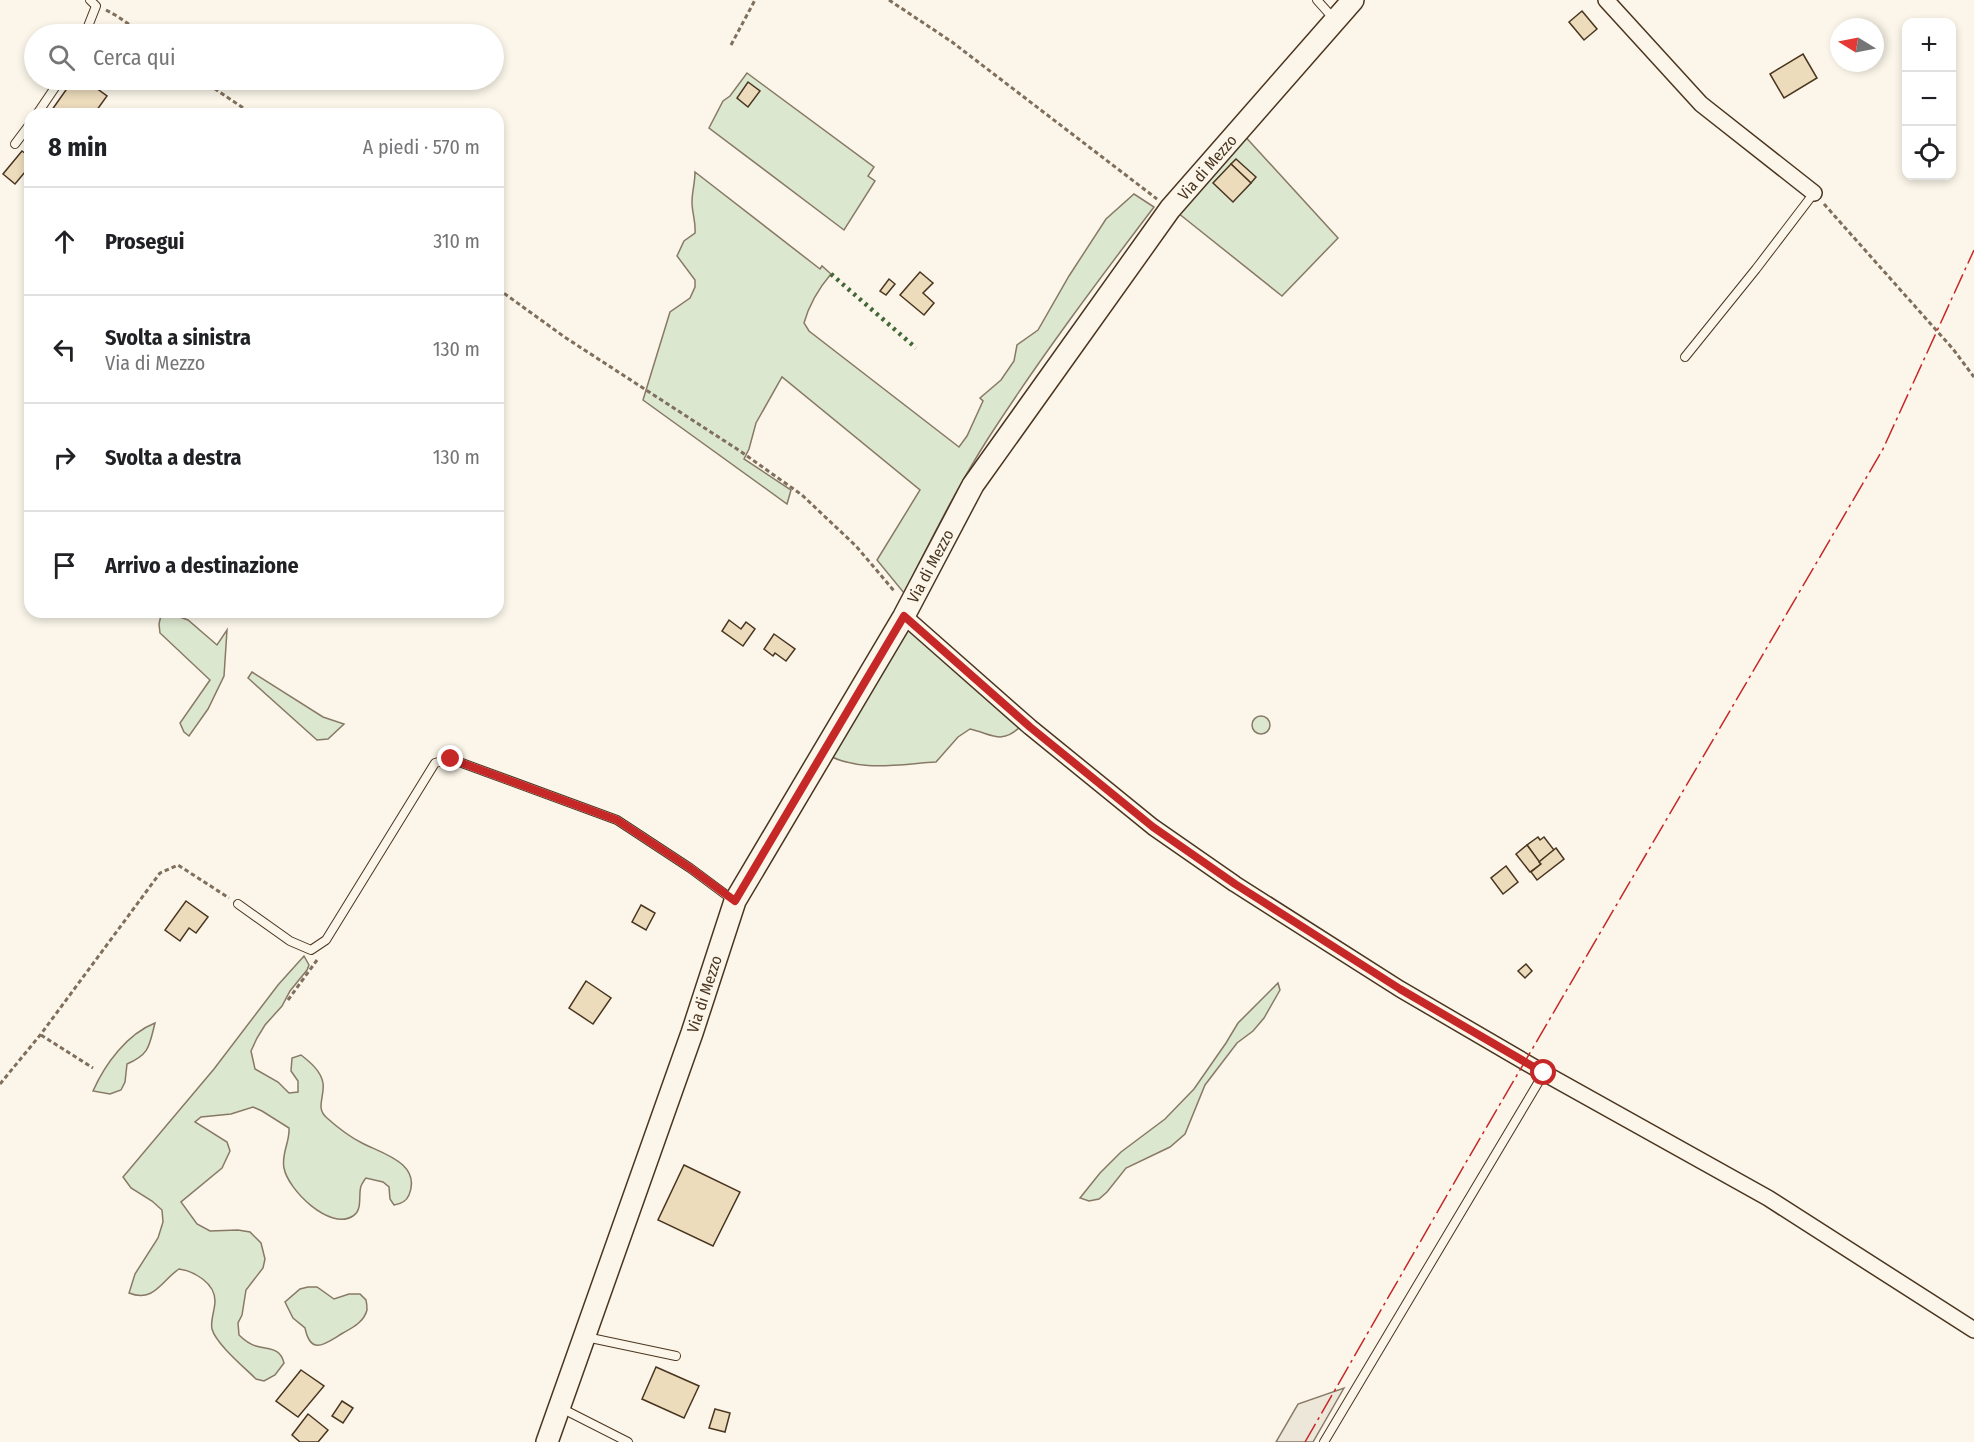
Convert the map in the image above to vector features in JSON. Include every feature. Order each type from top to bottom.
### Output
[{"type":"main road","name":"Via di Mezzo","points":[[547,1442],[692,1033],[735,901],[904,616],[973,485],[1170,209],[1353,0]]},
{"type":"street","points":[[1606,0],[1701,104],[1814,193]]},
{"type":"street","points":[[904,616],[1030,727],[1153,827],[1235,884],[1400,989],[1544,1073],[1768,1198],[1974,1330]]},
{"type":"lane","points":[[1317,0],[1335,20]]},
{"type":"lane","points":[[88,24],[93,3]]},
{"type":"lane","points":[[41,108],[53,90]]},
{"type":"lane","points":[[15,144],[24,132]]},
{"type":"lane","points":[[1685,357],[1814,193]]},
{"type":"lane","points":[[238,904],[290,941],[311,950],[326,940],[435,763],[451,759],[617,820],[735,901]]},
{"type":"lane","points":[[1324,1442],[1544,1073]]},
{"type":"lane","points":[[585,1337],[676,1356]]},
{"type":"lane","points":[[560,1407],[628,1442]]},
{"type":"path","points":[[731,45],[755,0]]},
{"type":"path","points":[[889,0],[952,42],[1170,209]]},
{"type":"path","points":[[93,3],[129,24]]},
{"type":"path","points":[[217,90],[243,108]]},
{"type":"path","points":[[1814,193],[1953,349],[1974,376]]},
{"type":"path","points":[[504,293],[566,338],[740,451],[802,495],[856,546],[894,589],[904,616]]},
{"type":"path","points":[[0,1084],[41,1034],[160,873],[178,865],[238,904]]},
{"type":"path","points":[[288,1000],[314,965],[326,940]]},
{"type":"path","points":[[41,1034],[93,1068]]},
{"type":"green space","points":[[747,73],[874,167],[868,176],[875,181],[844,230],[709,128],[723,101],[730,96]]},
{"type":"green space","points":[[1241,132],[1338,238],[1282,296],[1173,209]]},
{"type":"green space","points":[[695,172],[820,269],[822,266],[831,274],[809,310],[804,323],[809,331],[959,447],[967,436],[983,401],[980,398],[1001,380],[1014,361],[1017,345],[1038,330],[1106,219],[1134,194],[1154,207],[1049,349],[989,437],[955,494],[904,593],[877,560],[920,490],[782,377],[756,423],[744,459],[791,490],[787,504],[643,400],[670,312],[690,298],[695,287],[695,280],[677,256],[684,241],[695,233],[692,202]]},
{"type":"green space","points":[[160,618],[183,618],[217,645],[227,630],[224,676],[208,709],[189,736],[184,732],[180,723],[210,680],[160,633]]},
{"type":"green space","points":[[901,622],[1020,727],[1002,737],[970,729],[958,737],[936,762],[865,765],[837,759],[824,753]]},
{"type":"green space","points":[[252,672],[323,717],[344,724],[328,739],[317,740],[248,678]]},
{"type":"green space","points":[[1261,716],[1267,719],[1270,725],[1267,731],[1261,734],[1255,731],[1252,725],[1255,719]]},
{"type":"green space","points":[[304,956],[309,965],[307,970],[290,991],[282,1006],[265,1025],[251,1051],[255,1069],[278,1082],[289,1093],[298,1092],[298,1081],[291,1071],[292,1058],[301,1055],[315,1067],[322,1079],[323,1114],[353,1138],[398,1161],[410,1175],[411,1184],[406,1199],[394,1205],[390,1199],[389,1187],[383,1182],[366,1178],[361,1186],[356,1213],[344,1219],[333,1218],[311,1206],[287,1177],[283,1163],[289,1128],[253,1107],[231,1114],[201,1117],[195,1122],[227,1142],[230,1151],[222,1168],[181,1202],[197,1224],[210,1231],[250,1232],[261,1243],[265,1259],[263,1268],[246,1290],[242,1315],[238,1323],[239,1335],[245,1340],[253,1345],[273,1350],[282,1358],[284,1363],[275,1375],[264,1381],[256,1379],[225,1349],[215,1335],[212,1329],[214,1295],[208,1283],[197,1275],[179,1269],[151,1293],[138,1295],[129,1293],[135,1274],[158,1238],[163,1222],[162,1210],[131,1188],[123,1177],[214,1069],[278,985]]},
{"type":"green space","points":[[1278,983],[1280,990],[1264,1018],[1253,1031],[1237,1043],[1205,1085],[1185,1134],[1170,1147],[1126,1168],[1099,1199],[1089,1201],[1080,1198],[1121,1152],[1165,1119],[1194,1089],[1238,1023]]},
{"type":"green space","points":[[155,1023],[144,1053],[127,1064],[125,1082],[121,1090],[110,1094],[93,1091],[104,1071],[126,1042]]},
{"type":"green space","points":[[317,1287],[334,1299],[349,1294],[360,1294],[366,1300],[367,1310],[360,1321],[350,1329],[325,1343],[315,1345],[308,1337],[305,1328],[293,1318],[285,1302],[300,1289]]},
{"type":"shaded area","points":[[1344,1388],[1313,1442],[1276,1442],[1298,1404]]},
{"type":"building","points":[[1582,11],[1597,29],[1584,40],[1569,22]]},
{"type":"building","points":[[1803,54],[1817,78],[1784,98],[1770,74]]},
{"type":"building","points":[[748,82],[760,91],[748,107],[737,98]]},
{"type":"building","points":[[66,90],[99,90],[107,96],[98,108],[53,108]]},
{"type":"building","points":[[22,151],[24,152],[24,173],[15,184],[3,174]]},
{"type":"building","points":[[1236,159],[1256,177],[1251,183],[1231,164]]},
{"type":"building","points":[[1231,164],[1251,183],[1233,202],[1213,183]]},
{"type":"building","points":[[920,272],[933,283],[923,293],[934,303],[924,315],[900,295]]},
{"type":"building","points":[[889,279],[895,284],[886,295],[880,291]]},
{"type":"building","points":[[729,620],[741,629],[746,622],[755,629],[743,646],[722,631]]},
{"type":"building","points":[[774,634],[795,649],[786,661],[775,653],[773,656],[764,649]]},
{"type":"building","points":[[1538,837],[1540,840],[1544,837],[1554,850],[1539,862],[1527,845]]},
{"type":"building","points":[[1527,845],[1541,864],[1530,872],[1516,854]]},
{"type":"building","points":[[1556,848],[1564,859],[1537,880],[1531,872]]},
{"type":"building","points":[[1506,866],[1518,882],[1503,894],[1491,878]]},
{"type":"building","points":[[186,901],[208,917],[196,933],[189,928],[180,941],[165,930]]},
{"type":"building","points":[[641,905],[655,913],[646,930],[632,922]]},
{"type":"building","points":[[1526,964],[1532,971],[1525,978],[1518,971]]},
{"type":"building","points":[[586,981],[611,998],[593,1024],[569,1008]]},
{"type":"building","points":[[684,1165],[740,1192],[713,1246],[658,1220]]},
{"type":"building","points":[[656,1367],[699,1386],[684,1418],[642,1399]]},
{"type":"building","points":[[301,1370],[324,1386],[298,1417],[276,1401]]},
{"type":"building","points":[[342,1401],[353,1408],[343,1423],[332,1416]]},
{"type":"building","points":[[715,1409],[730,1413],[725,1432],[709,1428]]},
{"type":"building","points":[[308,1414],[328,1430],[318,1442],[300,1442],[292,1435]]},
{"type":"hedge","points":[[831,274],[916,348]]},
{"type":"power","points":[[1305,1442],[1883,449],[1974,250]]},
{"type":"route","points":[[451,759],[617,820],[735,901],[904,616],[1030,727],[1153,827],[1235,884],[1400,989],[1544,1073]]}]
